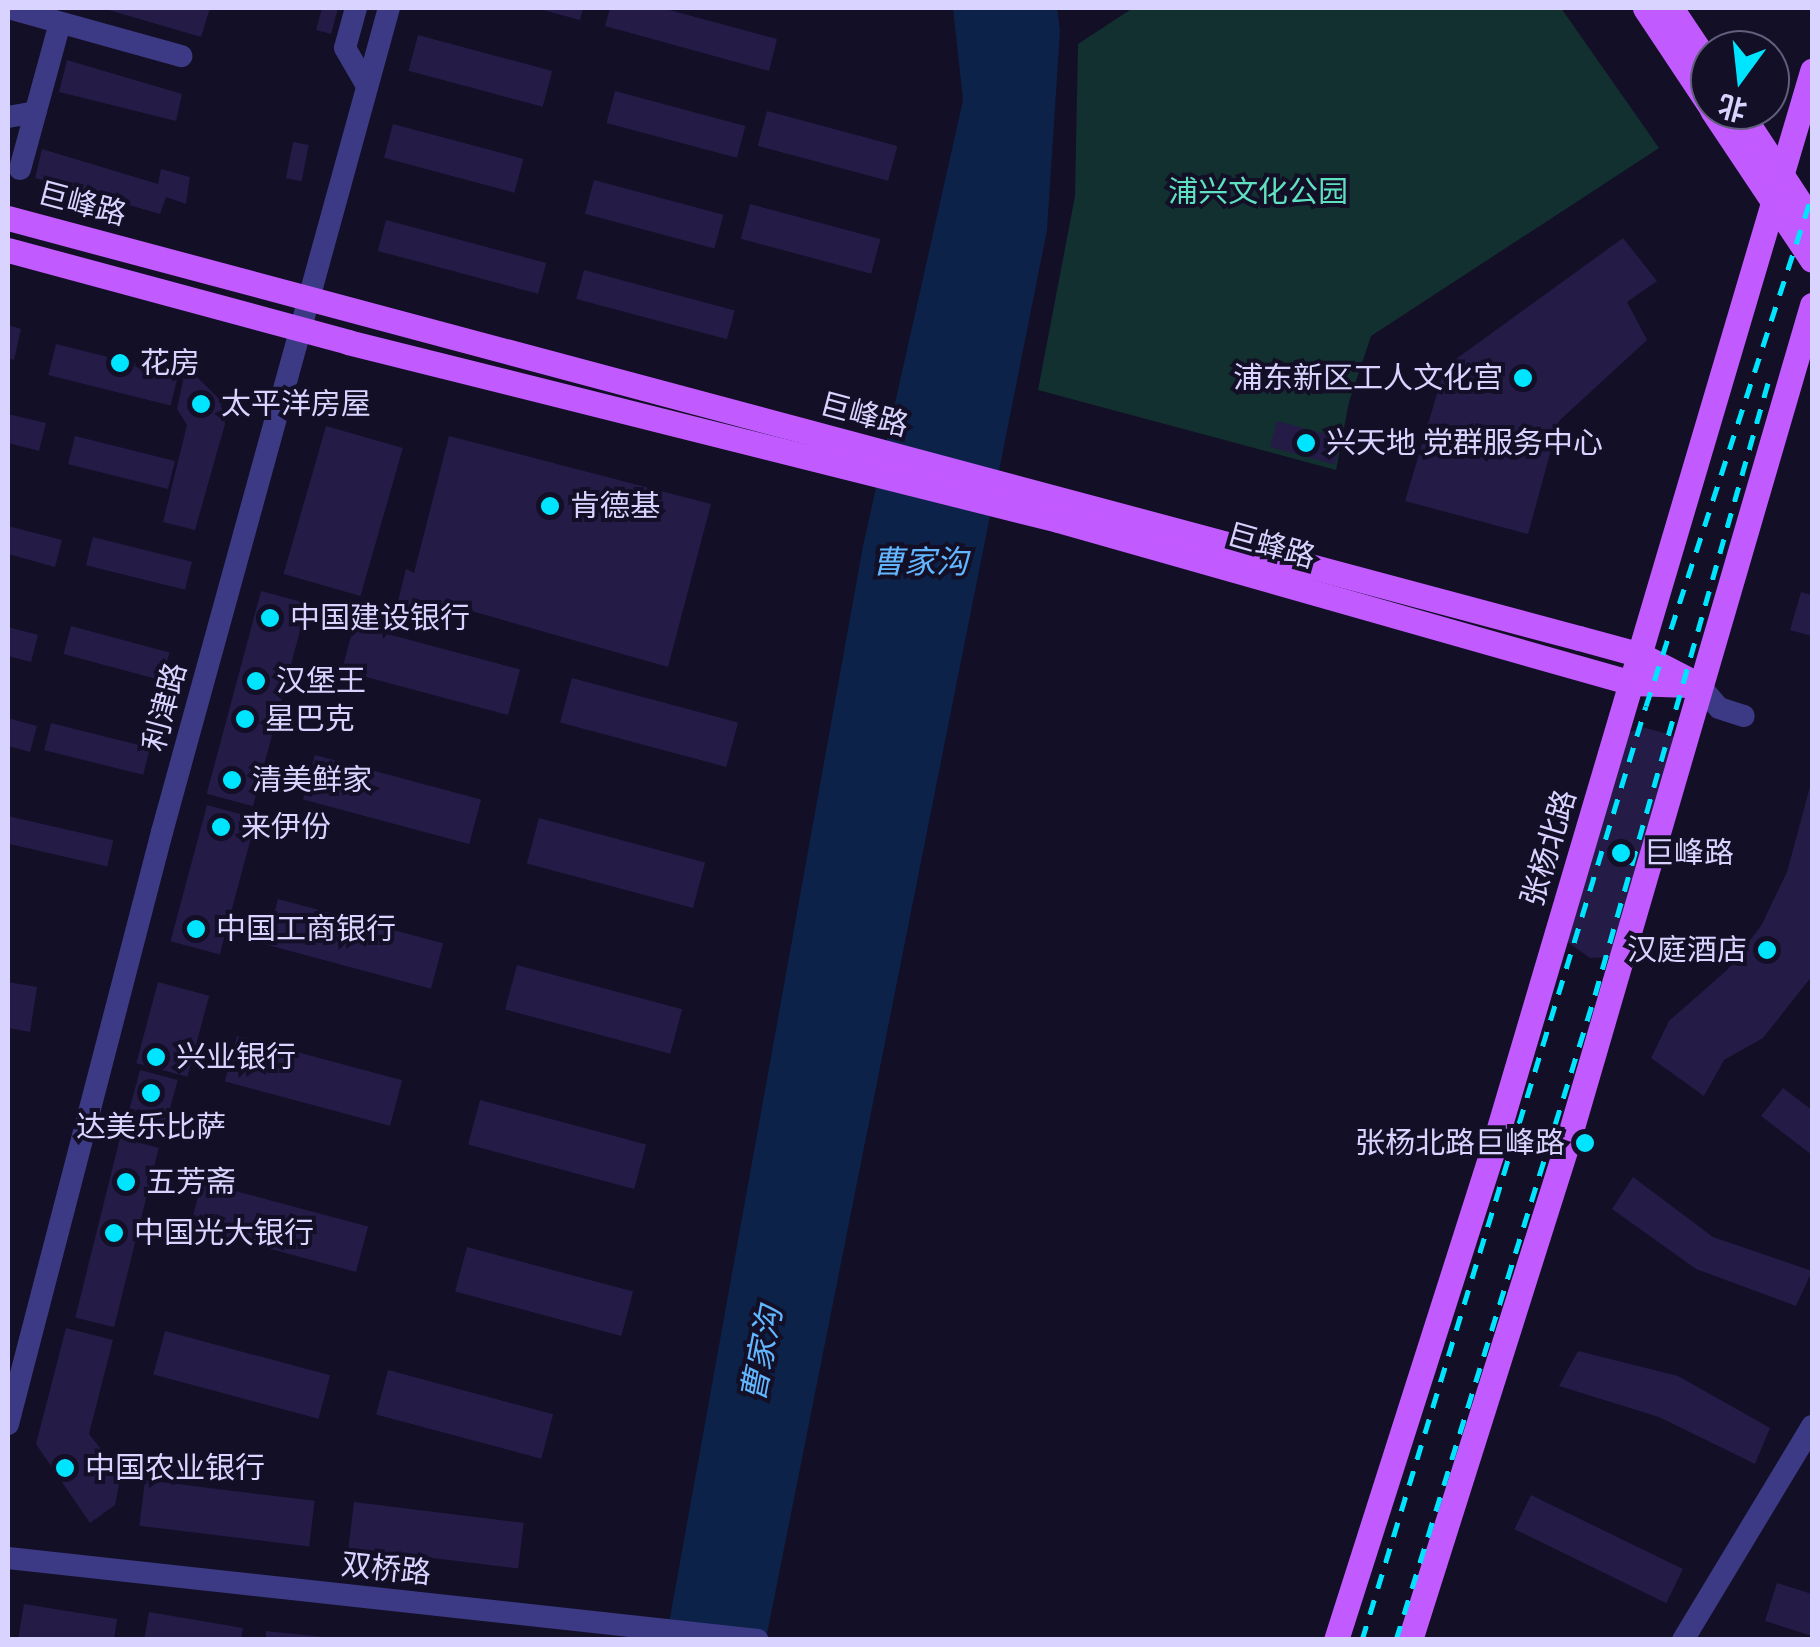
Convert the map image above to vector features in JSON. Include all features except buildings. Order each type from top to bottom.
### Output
[{"type":"main road","points":[[1645,8],[1690,76]]},
{"type":"main road","points":[[1672,8],[1690,35]]},
{"type":"main road","name":"张杨北路","points":[[1336,1640],[1491,1156],[1812,71]]},
{"type":"main road","points":[[1725,130],[1812,260]]},
{"type":"main road","points":[[1751,130],[1812,221]]},
{"type":"main road","name":"巨峰路","points":[[8,218],[308,298],[828,449],[1640,655],[1699,685]]},
{"type":"main road","name":"巨峰路","points":[[8,250],[300,329],[828,449]]},
{"type":"main road","points":[[1410,1640],[1573,1122],[1812,305]]},
{"type":"main road","name":"巨蜂路","points":[[1061,510],[1632,683],[1699,685]]},
{"type":"street","points":[[8,8],[181,56]]},
{"type":"street","points":[[356,8],[345,48],[367,86]]},
{"type":"street","name":"利津路","points":[[8,1424],[162,832],[389,8]]},
{"type":"street","points":[[20,169],[60,22]]},
{"type":"street","points":[[8,117],[36,112]]},
{"type":"street","points":[[1699,685],[1719,708],[1744,716]]},
{"type":"street","points":[[1683,1640],[1812,1426]]},
{"type":"street","name":"双桥路","points":[[8,1558],[758,1640]]},
{"type":"green space","name":"浦兴文化公园","points":[[1133,8],[1561,8],[1659,148],[1371,336],[1349,402],[1336,470],[1038,390],[1075,196],[1078,44]]},
{"type":"water","name":"曹家沟","points":[[953,8],[1057,8],[1060,31],[1047,230],[766,1639],[666,1640],[863,546],[963,100]]},
{"type":"railway","points":[[1362,1640],[1646,706],[1812,195]]},
{"type":"railway","points":[[1396,1640],[1595,995],[1768,383]]},
{"type":"place","name":"花房","points":[[120,363]]},
{"type":"place","name":"浦东新区工人文化宫","points":[[1523,378]]},
{"type":"place","name":"太平洋房屋","points":[[201,404]]},
{"type":"place","name":"兴天地 党群服务中心","points":[[1306,443]]},
{"type":"place","name":"肯德基","points":[[550,506]]},
{"type":"place","name":"中国建设银行","points":[[270,618]]},
{"type":"place","name":"汉堡王","points":[[256,681]]},
{"type":"place","name":"星巴克","points":[[245,719]]},
{"type":"place","name":"清美鲜家","points":[[232,780]]},
{"type":"place","name":"来伊份","points":[[221,827]]},
{"type":"place","name":"巨峰路","points":[[1621,853]]},
{"type":"place","name":"中国工商银行","points":[[196,929]]},
{"type":"place","name":"汉庭酒店","points":[[1767,950]]},
{"type":"place","name":"兴业银行","points":[[156,1057]]},
{"type":"place","name":"达美乐比萨","points":[[151,1093]]},
{"type":"place","name":"张杨北路巨峰路","points":[[1585,1143]]},
{"type":"place","name":"五芳斋","points":[[126,1182]]},
{"type":"place","name":"中国光大银行","points":[[114,1233]]},
{"type":"place","name":"中国农业银行","points":[[65,1468]]}]
